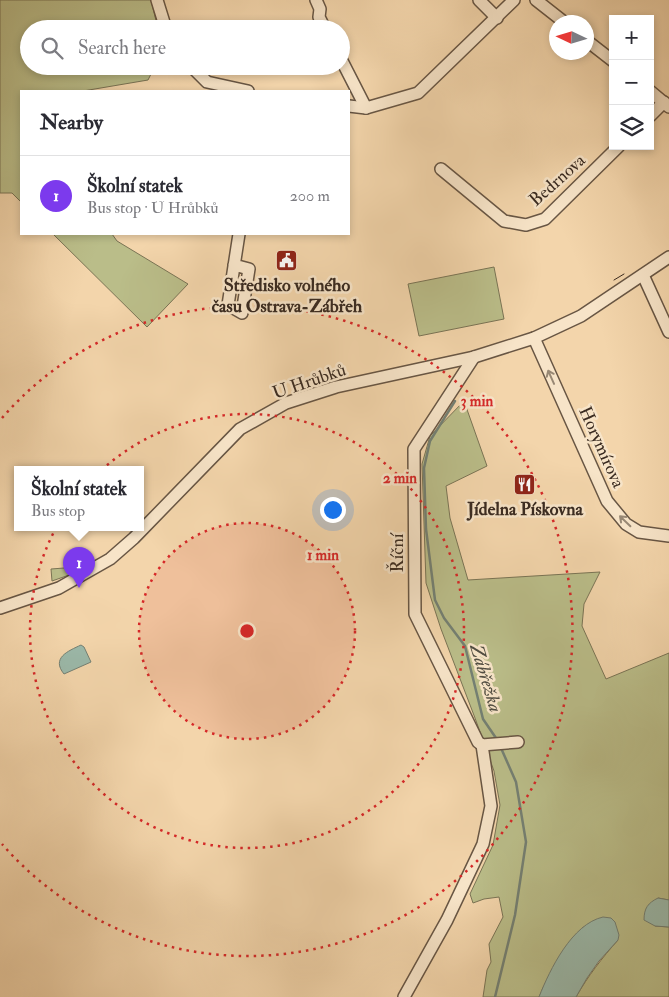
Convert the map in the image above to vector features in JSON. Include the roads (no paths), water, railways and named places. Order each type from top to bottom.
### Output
[{"type":"street","points":[[157,0],[163,20]]},
{"type":"street","points":[[316,0],[320,9],[320,20]]},
{"type":"street","points":[[479,0],[497,18]]},
{"type":"street","points":[[350,106],[366,108],[418,92],[514,0]]},
{"type":"street","points":[[536,0],[555,15]]},
{"type":"street","points":[[594,46],[612,60]]},
{"type":"street","points":[[197,75],[204,87],[237,90]]},
{"type":"street","points":[[349,75],[366,108]]},
{"type":"street","points":[[654,94],[667,104],[654,113]]},
{"type":"street","name":"Bedrnova","points":[[441,169],[504,220],[526,225],[545,219],[615,150]]},
{"type":"street","points":[[234,265],[249,270],[242,313],[228,305],[234,265],[240,235]]},
{"type":"street","name":"U Hrůbků","points":[[144,528],[240,429],[286,403],[336,387],[474,357],[534,338],[581,316],[669,257]]},
{"type":"street","points":[[643,276],[669,332]]},
{"type":"street","name":"Horymírova","points":[[534,338],[606,501],[626,524],[639,532],[669,536]]},
{"type":"street","name":"Říční","points":[[474,357],[414,449],[415,614],[478,742],[484,745]]},
{"type":"street","name":"U Hrůbků","points":[[0,608],[59,588],[110,559],[141,531]]},
{"type":"street","points":[[404,997],[447,920],[483,844],[492,806],[484,745],[518,742]]},
{"type":"waterway","name":"Zábřežka","points":[[455,401],[430,441],[424,468],[426,529],[435,600],[444,618],[465,646],[483,719],[498,741]]},
{"type":"waterway","name":"Zábřežka","points":[[495,997],[515,915],[526,842],[516,782],[501,748]]},
{"type":"tram line","points":[[614,280],[624,274]]},
{"type":"place","name":"Středisko volného času Ostrava-Zábřeh","points":[[287,260]]},
{"type":"place","name":"Jídelna Pískovna","points":[[525,484]]},
{"type":"place","name":"Školní statek","points":[[79,588]]}]
